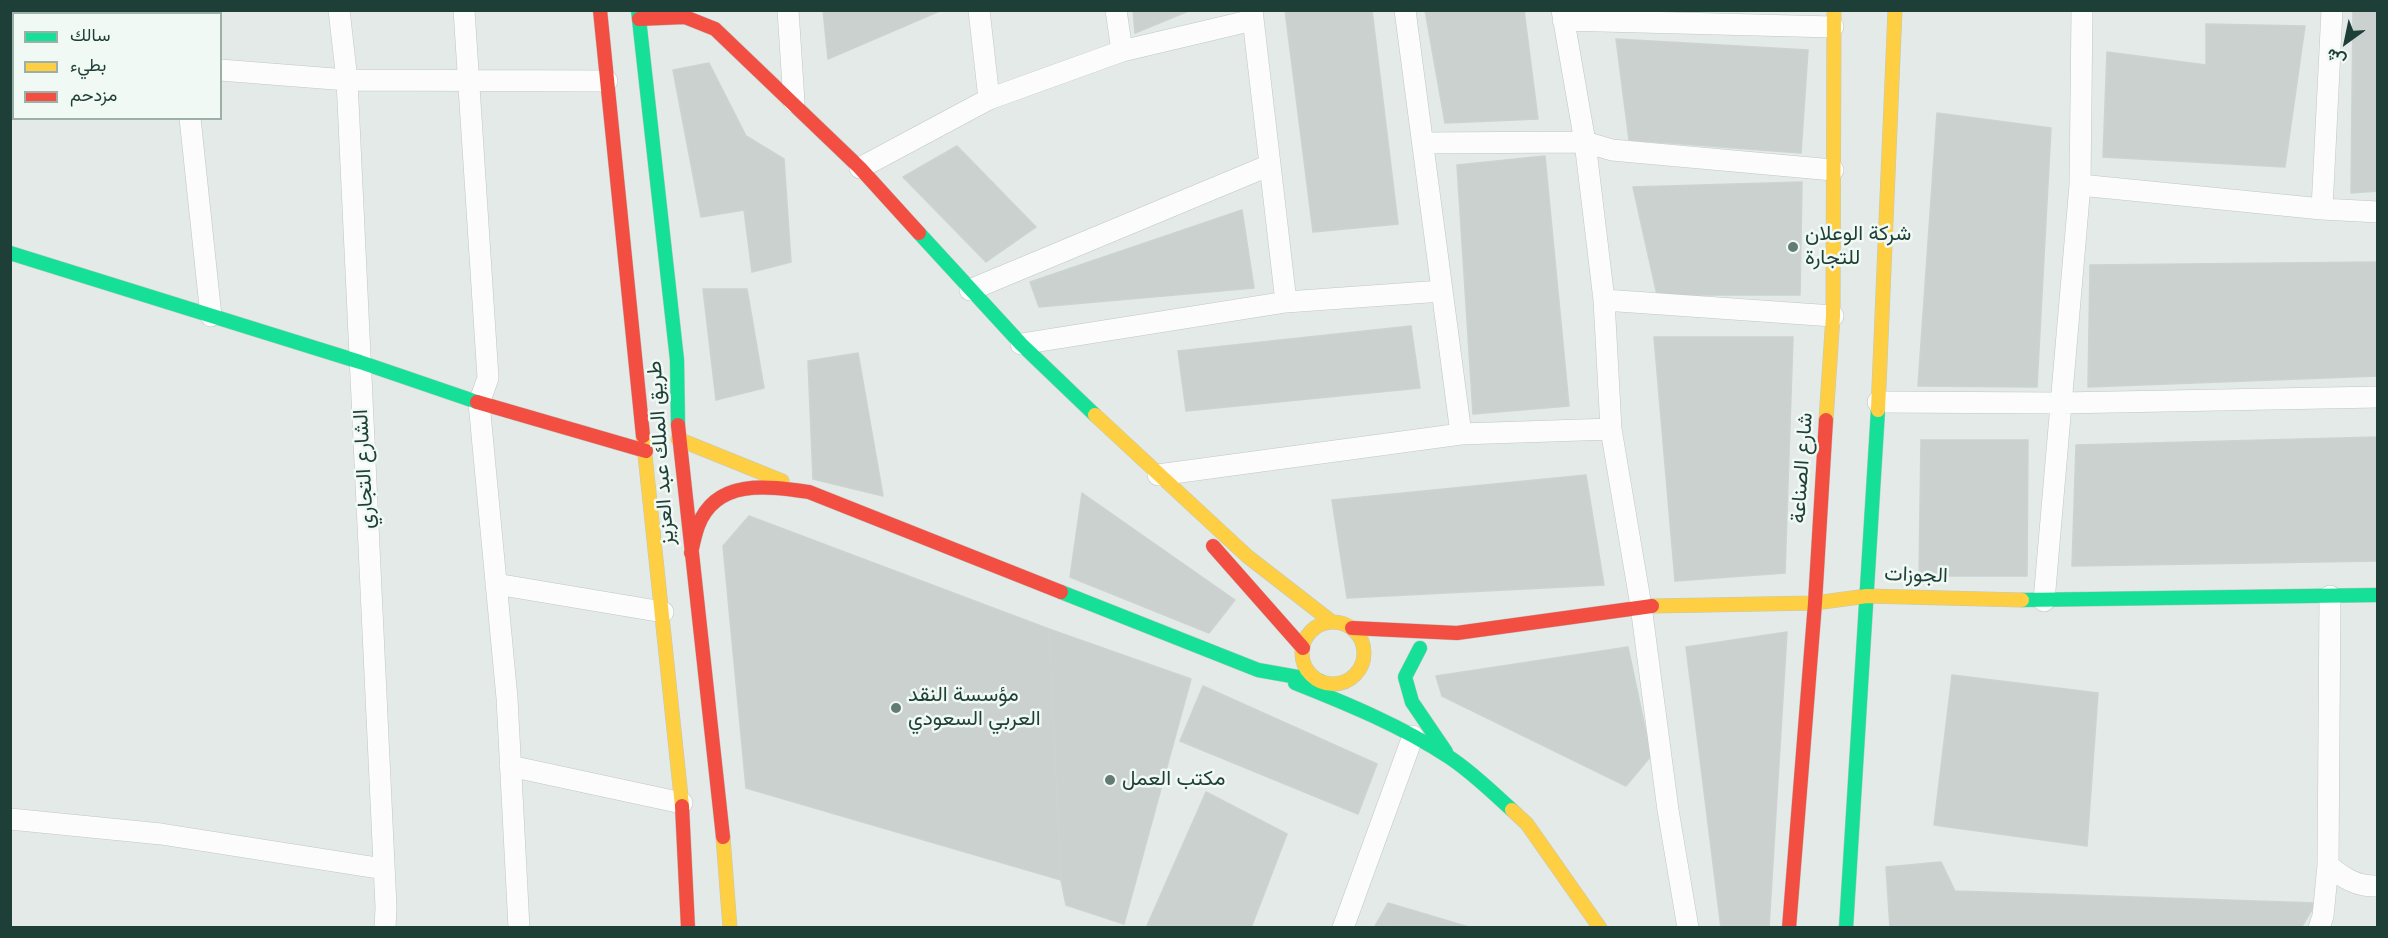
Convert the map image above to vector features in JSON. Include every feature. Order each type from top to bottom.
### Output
[{"type":"main road","name":"طريق الملك عبد العزيز","points":[[600,10],[682,803],[688,927]]},
{"type":"main road","points":[[1846,927],[1878,402],[1895,10]]},
{"type":"main road","name":"طريق الملك عبد العزيز","points":[[638,15],[677,360],[678,439],[723,834],[730,927]]},
{"type":"main road","points":[[638,15],[685,17],[715,29],[794,102],[860,168],[1021,344],[1158,475],[1247,556],[1332,622],[1352,628],[1457,633]]},
{"type":"main road","name":"شارع الصناعة","points":[[1789,927],[1815,603],[1833,316],[1833,19]]},
{"type":"main road","points":[[10,253],[360,362],[479,403],[646,451]]},
{"type":"main road","points":[[678,439],[1366,711],[1449,757],[1479,780],[1527,824],[1600,927]]},
{"type":"main road","points":[[1158,475],[1299,652],[1306,668],[1366,711]]},
{"type":"main road","points":[[691,553],[700,520],[714,501],[735,489],[765,486],[809,492]]},
{"type":"main road","name":"الجوزات","points":[[1457,633],[1641,606],[1815,603],[1867,596],[2044,601],[2378,595]]},
{"type":"main road","points":[[1299,652],[1313,630],[1332,622]]},
{"type":"main road","points":[[1352,628],[1364,646],[1362,666]]},
{"type":"main road","points":[[1400,654],[1457,633]]},
{"type":"main road","points":[[1185,641],[1244,648]]},
{"type":"main road","points":[[1420,648],[1405,677],[1412,702],[1449,757]]},
{"type":"main road","points":[[1258,670],[1325,682],[1348,680],[1362,666],[1381,660]]},
{"type":"street","name":"الشارع التجاري","points":[[339,10],[346,80],[385,927]]},
{"type":"street","points":[[464,10],[488,378],[479,403],[507,698],[519,927]]},
{"type":"street","points":[[788,10],[794,102]]},
{"type":"street","points":[[979,10],[989,99]]},
{"type":"street","points":[[1116,10],[1122,51]]},
{"type":"street","points":[[1406,10],[1461,434]]},
{"type":"street","points":[[2044,601],[2080,185],[2082,10]]},
{"type":"street","points":[[2322,209],[2332,10]]},
{"type":"street","points":[[860,168],[989,99],[1122,51],[1253,15],[1286,303]]},
{"type":"street","points":[[1688,927],[1668,810],[1641,606],[1611,429],[1604,300],[1585,142],[1563,15],[1833,19]]},
{"type":"street","points":[[222,70],[346,80],[607,81]]},
{"type":"street","points":[[190,120],[211,316]]},
{"type":"street","points":[[1423,143],[1585,142],[1612,150],[1833,170]]},
{"type":"street","points":[[970,290],[1270,165]]},
{"type":"street","points":[[2080,185],[2322,209],[2378,212]]},
{"type":"street","points":[[1021,344],[1286,303],[1442,291]]},
{"type":"street","points":[[1604,300],[1833,316]]},
{"type":"street","points":[[1878,402],[2061,404],[2378,397]]},
{"type":"street","points":[[1158,475],[1461,434],[1611,429]]},
{"type":"street","points":[[496,584],[663,612]]},
{"type":"street","points":[[2319,927],[2323,915],[2328,866],[2330,596]]},
{"type":"street","points":[[1343,927],[1413,736]]},
{"type":"street","points":[[510,766],[682,803]]},
{"type":"street","points":[[10,819],[161,834],[384,869]]},
{"type":"street","points":[[2328,866],[2345,880],[2367,887],[2378,886]]},
{"type":"building","points":[[823,10],[942,10],[828,59]]},
{"type":"building","points":[[1133,10],[1191,10],[1135,33]]},
{"type":"building","points":[[1285,10],[1372,10],[1398,224],[1313,232]]},
{"type":"building","points":[[1425,10],[1524,10],[1538,119],[1445,123]]},
{"type":"building","points":[[2353,10],[2378,10],[2378,191],[2351,193]]},
{"type":"building","points":[[2206,24],[2305,26],[2285,167],[2103,157],[2107,52],[2206,65]]},
{"type":"building","points":[[1616,39],[1808,50],[1801,153],[1629,140]]},
{"type":"building","points":[[709,63],[746,136],[784,159],[791,262],[752,272],[744,210],[701,217],[673,70]]},
{"type":"building","points":[[1937,113],[2051,128],[2037,387],[1918,386]]},
{"type":"building","points":[[957,146],[1036,227],[986,262],[903,177]]},
{"type":"building","points":[[1545,156],[1569,406],[1473,414],[1457,165]]},
{"type":"building","points":[[1802,182],[1800,295],[1657,295],[1633,187]]},
{"type":"building","points":[[1242,210],[1254,288],[1039,307],[1030,282]]},
{"type":"building","points":[[2378,262],[2378,376],[2088,387],[2090,265]]},
{"type":"building","points":[[703,289],[747,289],[764,388],[716,400]]},
{"type":"building","points":[[1411,326],[1420,388],[1186,411],[1178,351]]},
{"type":"building","points":[[1654,337],[1793,337],[1785,573],[1675,581]]},
{"type":"building","points":[[858,353],[883,496],[813,479],[808,361]]},
{"type":"building","points":[[2378,437],[2378,561],[2072,566],[2076,445]]},
{"type":"building","points":[[1921,440],[2028,440],[2027,576],[1919,576]]},
{"type":"building","points":[[1586,475],[1604,585],[1347,598],[1332,500]]},
{"type":"building","points":[[1082,493],[1235,600],[1209,633],[1070,577]]},
{"type":"building","name":"مؤسسة النقد العربي السعودي","points":[[749,516],[1049,629],[1061,880],[746,788],[723,546]]},
{"type":"building","name":"مكتب العمل","points":[[1049,629],[1191,679],[1124,924],[1066,905],[1061,880]]},
{"type":"building","points":[[1787,632],[1769,928],[1721,928],[1686,647]]},
{"type":"building","points":[[1628,647],[1651,756],[1626,786],[1442,696],[1436,676]]},
{"type":"building","points":[[1952,675],[2098,693],[2087,846],[1934,825]]},
{"type":"building","points":[[1203,686],[1377,764],[1358,814],[1180,741]]},
{"type":"building","points":[[1206,792],[1287,834],[1251,928],[1146,928]]},
{"type":"building","points":[[1941,862],[1955,891],[2316,903],[2301,928],[1890,928],[1886,867]]},
{"type":"building","points":[[1388,903],[1472,928],[1375,926]]},
{"type":"traffic: fast","points":[[638,10],[677,360],[678,425]]},
{"type":"traffic: fast","points":[[919,233],[1021,344],[1095,415]]},
{"type":"traffic: fast","points":[[10,253],[360,362],[477,402]]},
{"type":"traffic: fast","points":[[1846,928],[1878,410]]},
{"type":"traffic: fast","points":[[1061,592],[1258,670],[1320,681]]},
{"type":"traffic: fast","points":[[2022,600],[2378,595]]},
{"type":"traffic: fast","points":[[1420,648],[1405,677],[1412,702],[1446,752]]},
{"type":"traffic: fast","points":[[1295,683],[1374,716],[1431,746],[1466,769],[1512,810]]},
{"type":"traffic: slow","points":[[1826,420],[1833,316],[1834,10]]},
{"type":"traffic: slow","points":[[1878,410],[1895,10]]},
{"type":"traffic: slow","points":[[1095,415],[1247,556],[1332,622]]},
{"type":"traffic: slow","points":[[643,436],[682,806]]},
{"type":"traffic: slow","points":[[678,439],[782,481]]},
{"type":"traffic: slow","points":[[1652,606],[1815,603],[1867,596],[2022,600]]},
{"type":"traffic: slow","points":[[1333,622],[1355,631],[1364,653],[1355,675],[1333,684],[1311,675],[1302,653],[1311,631],[1333,622]]},
{"type":"traffic: slow","points":[[1512,810],[1527,824],[1600,928]]},
{"type":"traffic: slow","points":[[723,837],[730,928]]},
{"type":"traffic: jam","points":[[600,10],[643,436]]},
{"type":"traffic: jam","points":[[639,19],[685,17],[715,29],[860,168],[919,233]]},
{"type":"traffic: jam","points":[[477,402],[646,451]]},
{"type":"traffic: jam","points":[[1789,928],[1815,603],[1826,420]]},
{"type":"traffic: jam","points":[[678,425],[723,837]]},
{"type":"traffic: jam","points":[[691,553],[698,526],[706,511],[717,500],[730,493],[761,487],[809,492]]},
{"type":"traffic: jam","points":[[809,492],[1061,592]]},
{"type":"traffic: jam","points":[[1213,546],[1303,648]]},
{"type":"traffic: jam","points":[[1352,628],[1457,633],[1652,606]]},
{"type":"traffic: jam","points":[[682,806],[688,928]]},
{"type":"place","name":"شركة الوعلان للتجارة","points":[[1793,247]]},
{"type":"place","name":"مؤسسة النقد العربي السعودي","points":[[896,708]]},
{"type":"place","name":"مكتب العمل","points":[[1110,780]]}]
